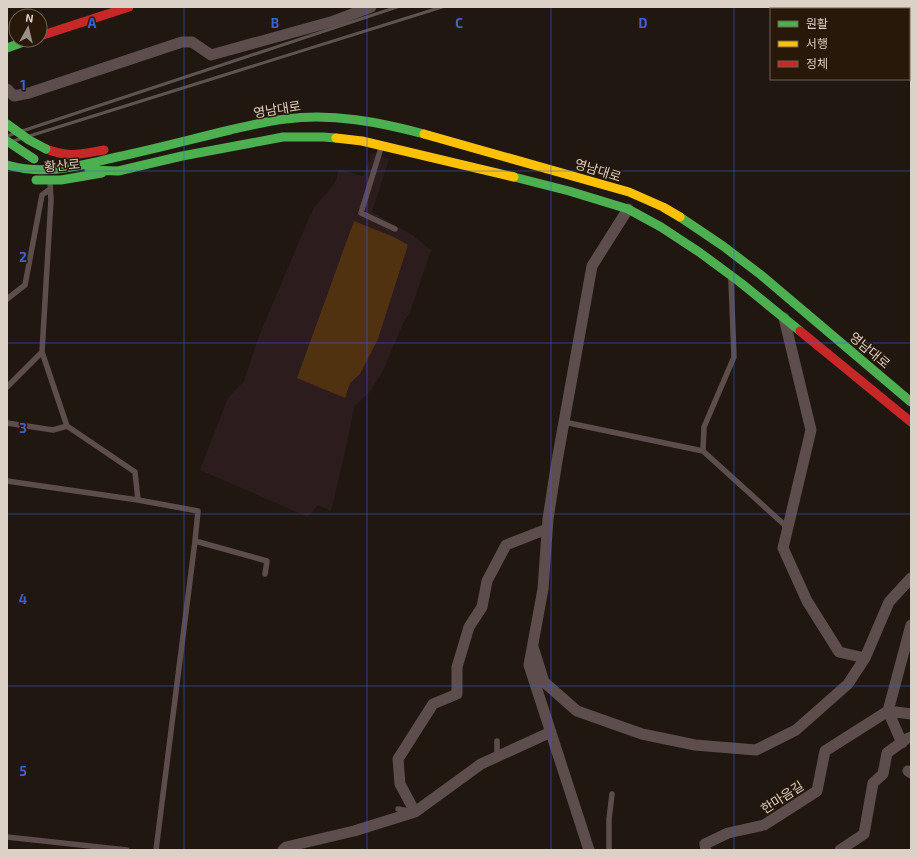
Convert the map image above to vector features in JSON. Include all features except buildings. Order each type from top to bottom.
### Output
[{"type":"main road","points":[[48,33],[129,7]]},
{"type":"main road","name":"영남대로","points":[[72,167],[215,134],[285,119],[305,117],[327,117],[368,123],[417,132],[482,149],[641,196],[682,218],[758,272],[911,402]]},
{"type":"main road","name":"영남대로","points":[[7,124],[29,140],[46,149],[60,154],[71,155],[215,134]]},
{"type":"main road","name":"영남대로","points":[[7,141],[34,159],[48,163],[93,170],[118,170],[283,137],[323,137],[362,141],[491,171],[569,191],[628,209],[661,227],[699,252],[731,276],[911,422]]},
{"type":"main road","name":"황산로","points":[[7,165],[30,170],[49,171],[72,167]]},
{"type":"main road","name":"황산로","points":[[26,179],[50,185],[118,170]]},
{"type":"street","points":[[7,90],[14,96],[29,93],[182,42],[192,42],[211,54],[334,21],[371,7]]},
{"type":"street","points":[[589,850],[529,665],[543,589],[547,529],[564,422],[592,266],[628,209]]},
{"type":"street","points":[[784,318],[810,430],[783,548],[807,601],[839,652],[865,658]]},
{"type":"street","points":[[415,812],[400,784],[398,759],[433,704],[457,694],[457,667],[469,627],[482,607],[487,581],[506,545],[547,529]]},
{"type":"street","points":[[533,645],[544,682],[577,711],[642,734],[695,745],[756,750],[796,730],[848,684],[865,658],[889,602],[911,578]]},
{"type":"street","points":[[840,850],[864,834],[873,782],[883,774],[887,753],[906,740],[888,711],[911,625]]},
{"type":"street","points":[[888,711],[911,714]]},
{"type":"street","name":"한마음길","points":[[706,850],[705,844],[728,833],[764,826],[817,791],[825,751],[888,711]]},
{"type":"street","points":[[283,846],[354,831],[415,812],[481,764],[551,732]]},
{"type":"lane","points":[[381,145],[361,213],[394,229]]},
{"type":"lane","points":[[49,171],[51,200],[42,352],[67,426],[135,472],[138,500]]},
{"type":"lane","points":[[7,299],[25,284],[42,195],[50,185]]},
{"type":"lane","points":[[703,451],[704,427],[734,357],[731,276]]},
{"type":"lane","points":[[7,387],[42,352]]},
{"type":"lane","points":[[564,422],[703,451],[788,528]]},
{"type":"lane","points":[[7,424],[53,430],[67,426]]},
{"type":"lane","points":[[7,481],[138,500],[198,511],[156,850]]},
{"type":"lane","points":[[195,542],[267,561],[265,574]]},
{"type":"lane","points":[[497,741],[497,757]]},
{"type":"lane","points":[[610,850],[609,819],[612,794]]},
{"type":"lane","points":[[398,809],[415,812]]},
{"type":"lane","points":[[7,838],[127,850]]},
{"type":"shaded area","points":[[372,153],[389,159],[372,212],[412,235],[431,250],[410,312],[404,321],[383,371],[371,390],[354,407],[331,511],[318,505],[308,517],[200,470],[228,398],[244,381],[259,336],[313,209],[335,183],[339,169],[363,176]]},
{"type":"shaded area","points":[[354,221],[394,237],[408,245],[378,339],[360,374],[350,383],[345,398],[297,378]]},
{"type":"railway","points":[[7,136],[397,7]]},
{"type":"railway","points":[[7,143],[442,7]]},
{"type":"railway","points":[[875,7],[880,8]]},
{"type":"traffic: fast","points":[[7,165],[35,170],[49,170],[76,166],[230,130],[279,120],[304,117],[338,118],[373,122],[424,134]]},
{"type":"traffic: fast","points":[[7,124],[29,140],[46,149]]},
{"type":"traffic: fast","points":[[89,170],[118,171],[182,156],[283,137],[336,138]]},
{"type":"traffic: fast","points":[[7,141],[34,159]]},
{"type":"traffic: fast","points":[[36,180],[61,180],[102,173]]},
{"type":"traffic: fast","points":[[514,177],[569,191],[628,209],[661,227],[699,252],[741,283],[800,331]]},
{"type":"traffic: fast","points":[[680,217],[723,246],[761,275],[911,402]]},
{"type":"traffic: slow","points":[[424,134],[629,192],[663,207],[680,217]]},
{"type":"traffic: slow","points":[[336,138],[362,141],[514,177]]},
{"type":"traffic: jam","points":[[48,33],[129,7]]},
{"type":"traffic: jam","points":[[46,149],[62,154],[81,154],[104,150]]},
{"type":"traffic: jam","points":[[800,331],[911,422]]}]
